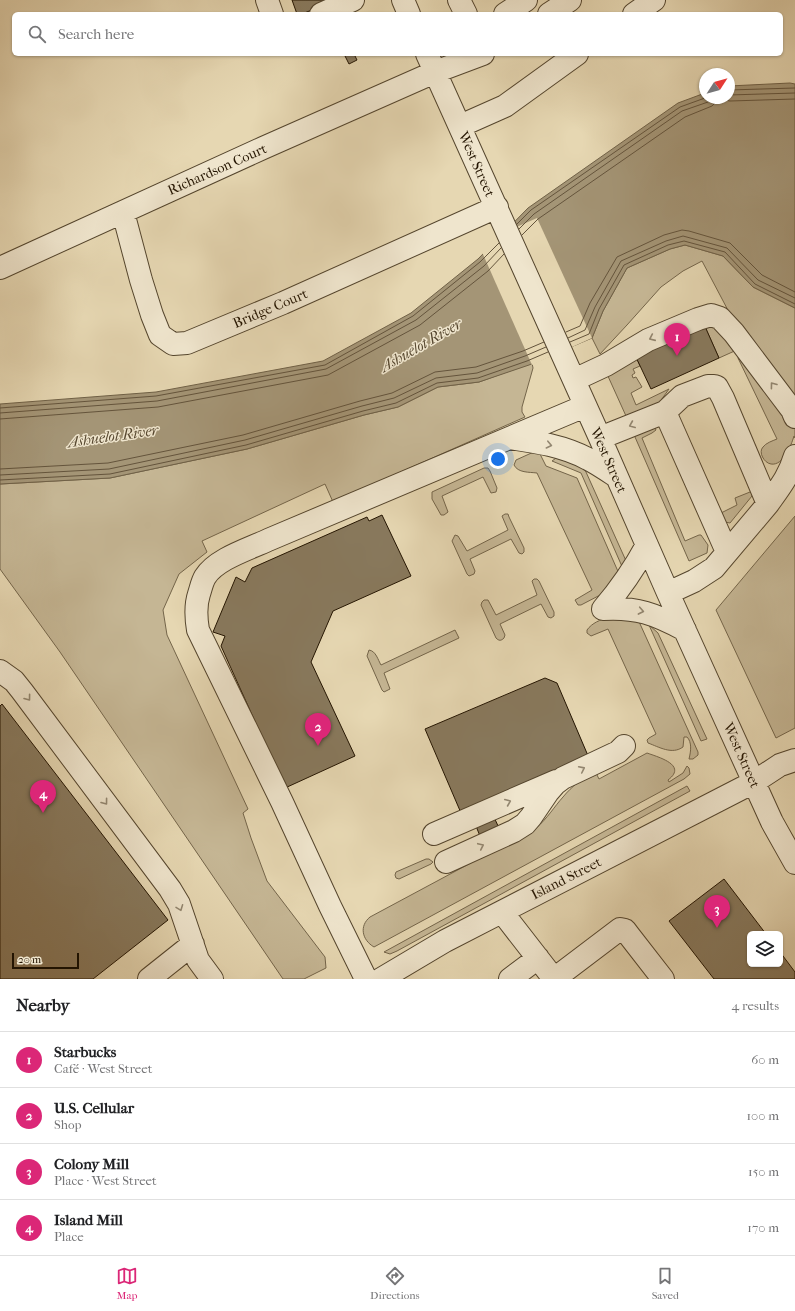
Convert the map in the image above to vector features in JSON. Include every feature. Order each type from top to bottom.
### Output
[{"type":"street","points":[[267,0],[271,12]]},
{"type":"street","points":[[403,0],[409,12]]},
{"type":"street","points":[[460,0],[465,12]]},
{"type":"street","points":[[508,12],[526,0]]},
{"type":"street","points":[[552,12],[570,0]]},
{"type":"street","points":[[637,12],[654,0]]},
{"type":"street","points":[[325,12],[347,2]]},
{"type":"street","name":"Richardson Court","points":[[0,268],[263,148],[431,63],[471,56]]},
{"type":"street","points":[[460,126],[505,106],[575,56]]},
{"type":"street","name":"West Street","points":[[431,63],[497,207],[684,630],[772,822],[795,863]]},
{"type":"street","name":"Bridge Court","points":[[123,212],[152,315],[160,335],[173,344],[187,343],[268,309],[497,207]]},
{"type":"street","points":[[574,380],[606,365],[648,340],[698,318],[711,315],[720,318],[734,333],[792,410],[795,417]]},
{"type":"street","points":[[600,438],[664,412],[687,393],[708,386],[717,387],[768,504]]},
{"type":"street","points":[[366,979],[198,630],[196,620],[197,600],[205,577],[222,561],[268,540],[585,406]]},
{"type":"street","points":[[664,412],[727,552]]},
{"type":"street","points":[[510,438],[563,448],[589,459],[617,478]]},
{"type":"street","points":[[668,593],[714,568],[784,483],[791,469],[795,456]]},
{"type":"street","points":[[646,545],[634,569],[620,590],[603,608],[619,608],[647,612],[684,630]]},
{"type":"street","points":[[0,671],[14,681],[22,691],[170,889],[179,904],[198,960],[212,979]]},
{"type":"street","points":[[563,778],[548,792],[541,804],[525,824],[514,831],[440,848],[563,778],[618,752],[624,746]]},
{"type":"street","name":"Island Street","points":[[381,979],[445,941],[754,782],[780,765],[795,760]]},
{"type":"street","points":[[502,912],[554,979],[620,929],[625,930],[662,979]]},
{"type":"street","points":[[149,979],[192,944]]},
{"type":"street","points":[[510,979],[538,958]]},
{"type":"shaded area","points":[[685,245],[723,256],[753,287],[795,308],[795,438],[794,436],[789,450],[783,459],[775,464],[766,462],[761,454],[764,446],[777,439],[738,358],[739,356],[769,388],[702,261],[683,271],[661,287],[600,354],[592,338],[603,311],[627,268],[670,249]]},
{"type":"shaded area","points":[[708,320],[739,349],[719,358],[703,322]]},
{"type":"shaded area","points":[[634,353],[640,366],[633,369],[635,373],[632,375],[633,378],[636,377],[642,387],[631,393],[636,405],[669,389],[659,403],[626,416],[607,374]]},
{"type":"shaded area","points":[[532,363],[533,368],[522,407],[522,412],[525,417],[333,502],[325,484],[202,541],[207,552],[179,574],[163,610],[167,635],[248,809],[243,813],[267,881],[325,957],[326,968],[304,979],[283,979],[60,652],[0,569],[0,484],[110,478],[247,449],[364,415],[398,407],[438,387],[479,382]]},
{"type":"shaded area","points":[[655,428],[656,430],[642,438],[685,541],[701,535],[708,545],[707,553],[689,561],[635,437],[634,433]]},
{"type":"shaded area","points":[[538,450],[546,466],[577,478],[620,576],[604,593],[581,605],[578,605],[575,600],[592,590],[537,473],[521,471],[514,465],[516,460]]},
{"type":"shaded area","points":[[559,456],[580,464],[586,472],[627,563],[624,571],[581,473],[552,461]]},
{"type":"shaded area","points":[[484,468],[488,468],[490,471],[497,488],[496,492],[491,493],[483,477],[442,496],[448,512],[441,515],[432,499],[432,492]]},
{"type":"shaded area","points":[[752,492],[752,496],[730,523],[725,522],[721,513],[737,505],[735,498]]},
{"type":"shaded area","points":[[508,514],[524,548],[524,552],[522,554],[519,553],[511,539],[470,559],[475,571],[474,574],[469,576],[452,541],[455,535],[458,536],[467,551],[508,530],[502,516]]},
{"type":"shaded area","points":[[795,516],[795,728],[776,738],[716,610]]},
{"type":"shaded area","points":[[534,579],[539,581],[554,612],[554,616],[551,618],[548,617],[541,604],[500,624],[505,635],[502,640],[498,640],[481,605],[482,602],[484,600],[488,600],[496,615],[537,595],[532,581]]},
{"type":"shaded area","points":[[636,615],[698,752],[698,755],[693,759],[689,759],[691,747],[690,741],[687,737],[684,737],[683,747],[674,750],[666,750],[648,743],[647,740],[656,734],[608,629],[591,636],[587,633],[587,630],[591,625],[603,619],[616,616]]},
{"type":"shaded area","points":[[649,625],[658,633],[707,739],[701,741]]},
{"type":"shaded area","points":[[455,630],[459,638],[384,673],[390,689],[384,692],[382,690],[367,656],[369,650],[375,654],[381,665]]},
{"type":"shaded area","points":[[647,753],[664,759],[673,766],[675,770],[673,775],[668,780],[669,782],[683,773],[687,766],[690,774],[684,779],[374,947],[367,941],[363,933],[363,929],[364,924],[370,917],[536,828],[544,821],[570,789],[595,771],[599,779]]},
{"type":"shaded area","points":[[687,786],[690,791],[397,951],[390,954],[384,952]]},
{"type":"shaded area","points":[[426,859],[433,862],[399,879],[396,878],[396,872]]},
{"type":"water","name":"Ashuelot River","points":[[795,84],[795,308],[753,287],[723,256],[685,245],[670,249],[627,268],[603,311],[592,338],[529,365],[479,382],[438,387],[398,407],[364,415],[247,449],[110,478],[0,484],[0,404],[156,392],[323,361],[411,313],[478,259],[528,208],[678,103],[699,95],[699,104],[735,104],[735,86]]},
{"type":"pier","points":[[537,218],[592,338],[532,365],[482,252],[498,235]]},
{"type":"building","points":[[292,0],[336,0],[307,12],[296,12]]},
{"type":"building","points":[[345,56],[355,56],[357,60],[349,64]]},
{"type":"building","points":[[703,322],[719,358],[651,389],[634,353]]},
{"type":"building","points":[[382,515],[411,576],[333,611],[311,662],[355,756],[285,788],[221,646],[225,636],[213,632],[236,577],[245,582],[252,568],[367,517],[369,521]]},
{"type":"building","points":[[545,678],[557,683],[589,758],[487,802],[499,828],[480,836],[469,809],[461,813],[425,729]]},
{"type":"building","points":[[2,704],[168,920],[93,979],[0,979],[0,706]]},
{"type":"building","points":[[724,879],[764,931],[747,931],[747,967],[783,967],[783,956],[795,972],[795,979],[714,979],[669,921]]},
{"type":"place","name":"Starbucks","points":[[677,356]]},
{"type":"place","name":"U.S. Cellular","points":[[318,746]]},
{"type":"place","name":"Island Mill","points":[[43,813]]},
{"type":"place","name":"Colony Mill","points":[[717,928]]}]
